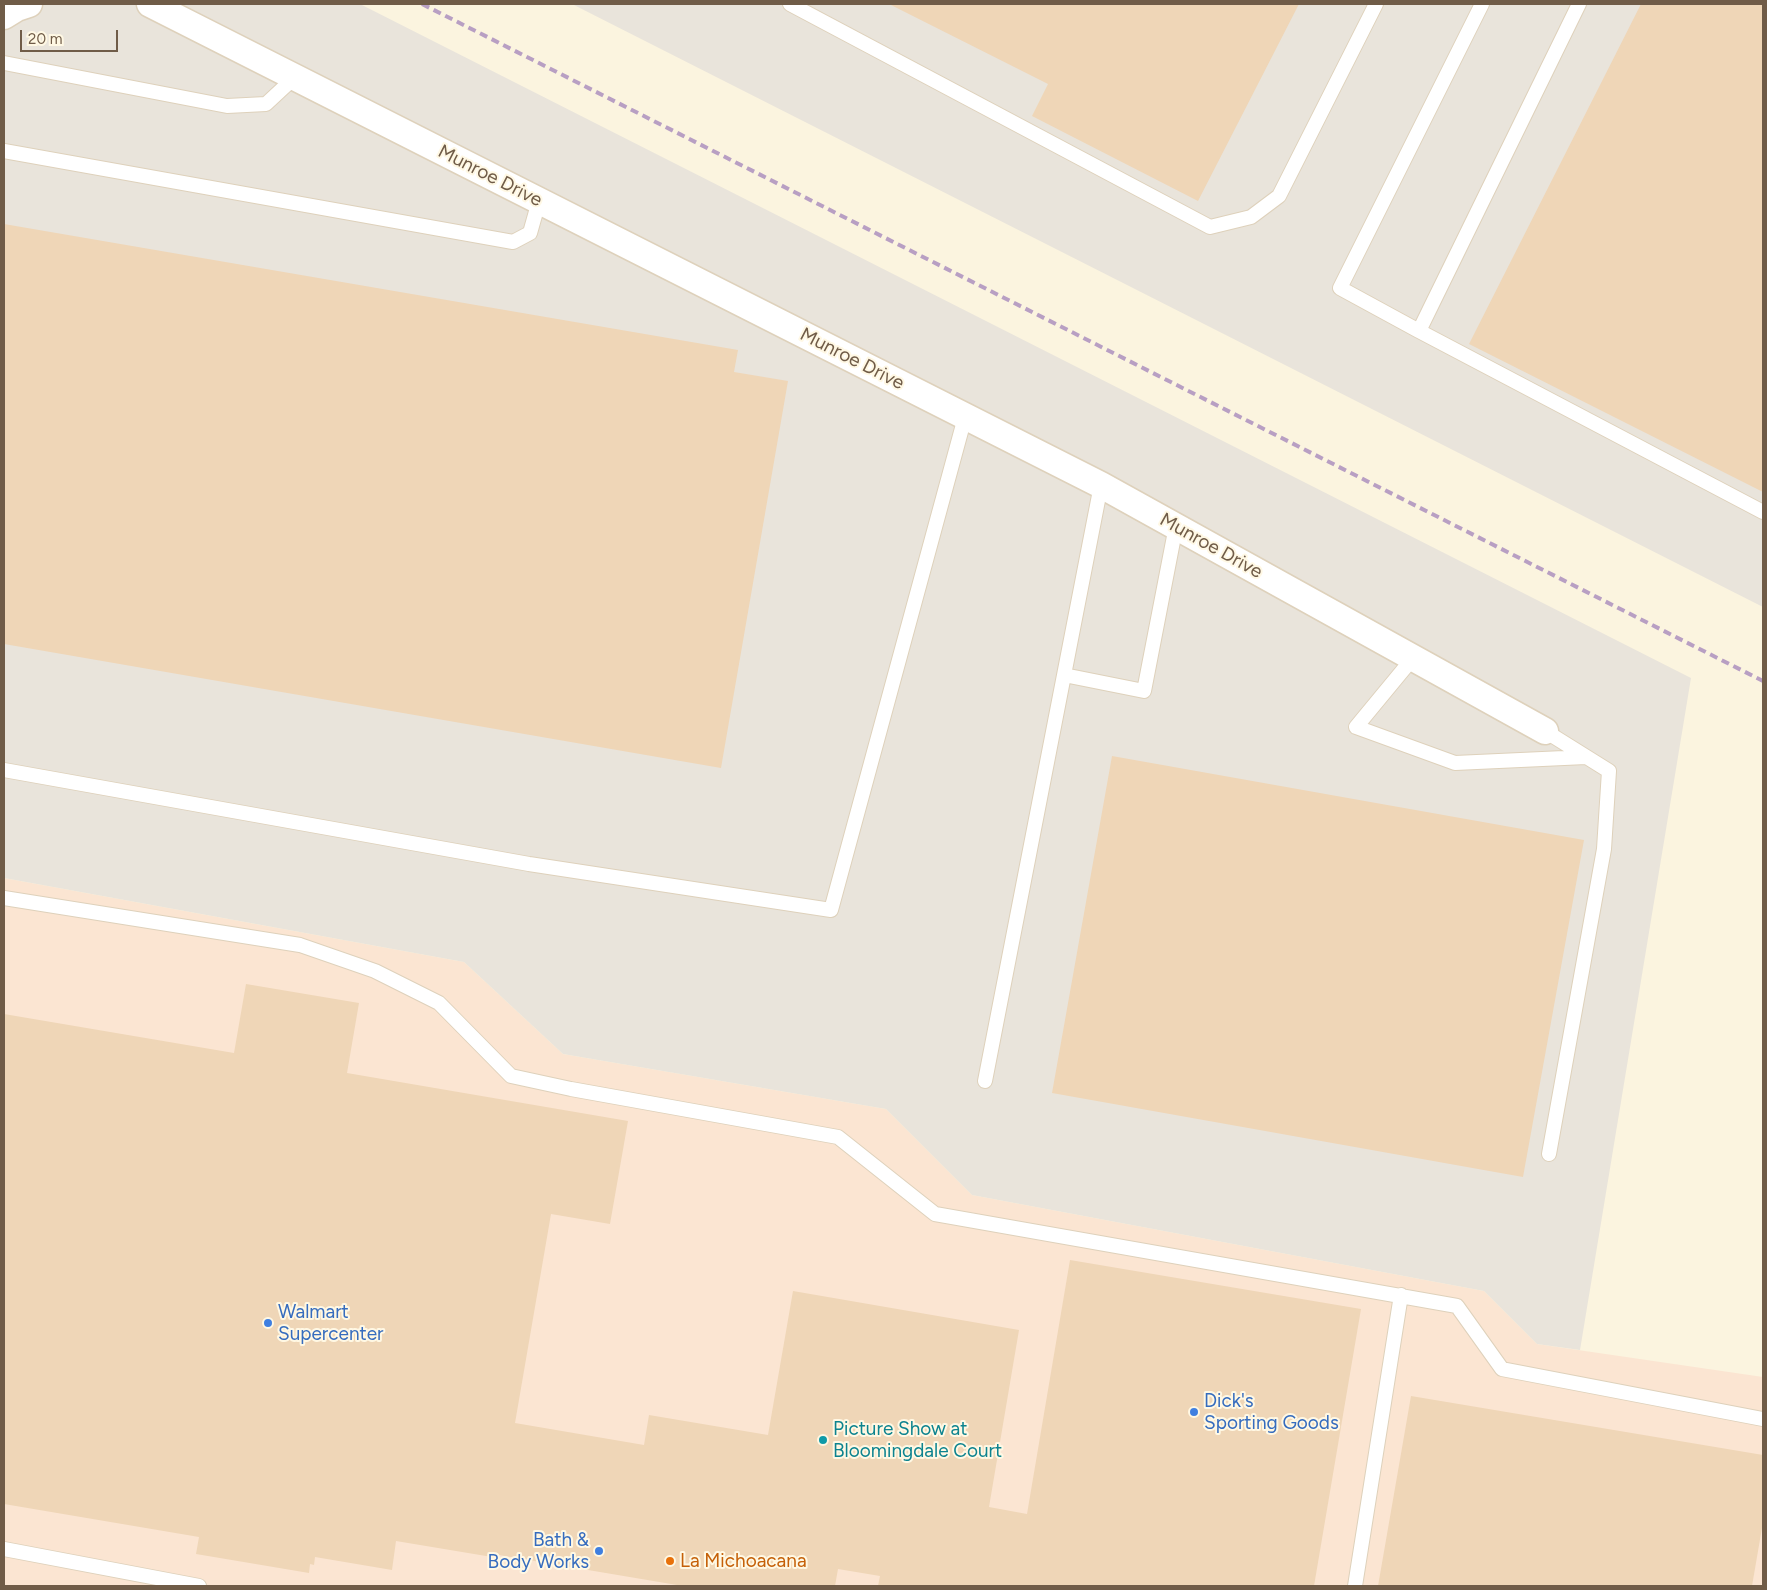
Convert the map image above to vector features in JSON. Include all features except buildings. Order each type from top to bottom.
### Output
[{"type":"street","points":[[4,16],[30,4]]},
{"type":"street","name":"Munroe Drive","points":[[150,4],[1101,485],[1545,730]]},
{"type":"lane","points":[[790,4],[1210,227],[1251,217],[1279,196],[1376,4]]},
{"type":"lane","points":[[1482,4],[1340,288],[1763,512]]},
{"type":"lane","points":[[1419,331],[1579,4]]},
{"type":"lane","points":[[4,63],[227,106],[266,104],[295,77]]},
{"type":"lane","points":[[4,151],[513,242],[530,233],[539,201]]},
{"type":"lane","points":[[4,770],[529,864],[831,910],[965,417]]},
{"type":"lane","points":[[985,1081],[1101,485]]},
{"type":"lane","points":[[1064,675],[1144,691],[1176,526]]},
{"type":"lane","points":[[1413,658],[1356,727],[1455,763],[1586,757]]},
{"type":"lane","points":[[1545,730],[1609,771],[1604,849],[1549,1154]]},
{"type":"lane","points":[[4,898],[309,948],[375,971],[439,1003],[511,1076],[571,1089],[838,1137],[935,1214],[1457,1306],[1502,1369],[1763,1420]]},
{"type":"lane","points":[[1355,1586],[1401,1295]]},
{"type":"lane","points":[[4,1549],[199,1586]]},
{"type":"shaded area","points":[[4,4],[360,4],[1691,678],[1580,1350],[1537,1344],[1484,1291],[972,1195],[886,1109],[563,1054],[464,962],[4,878]]},
{"type":"shaded area","points":[[572,4],[1763,4],[1763,607]]},
{"type":"shaded area","points":[[4,878],[464,962],[563,1054],[886,1109],[972,1195],[1484,1291],[1537,1344],[1763,1377],[1763,1586],[4,1586]]},
{"type":"railway","points":[[422,4],[1763,681]]},
{"type":"place","name":"Walmart Supercenter","points":[[268,1323]]},
{"type":"place","name":"Dick's Sporting Goods","points":[[1194,1412]]},
{"type":"place","name":"Picture Show at Bloomingdale Court","points":[[823,1440]]},
{"type":"place","name":"Bath & Body Works","points":[[599,1551]]},
{"type":"place","name":"La Michoacana","points":[[670,1561]]}]
